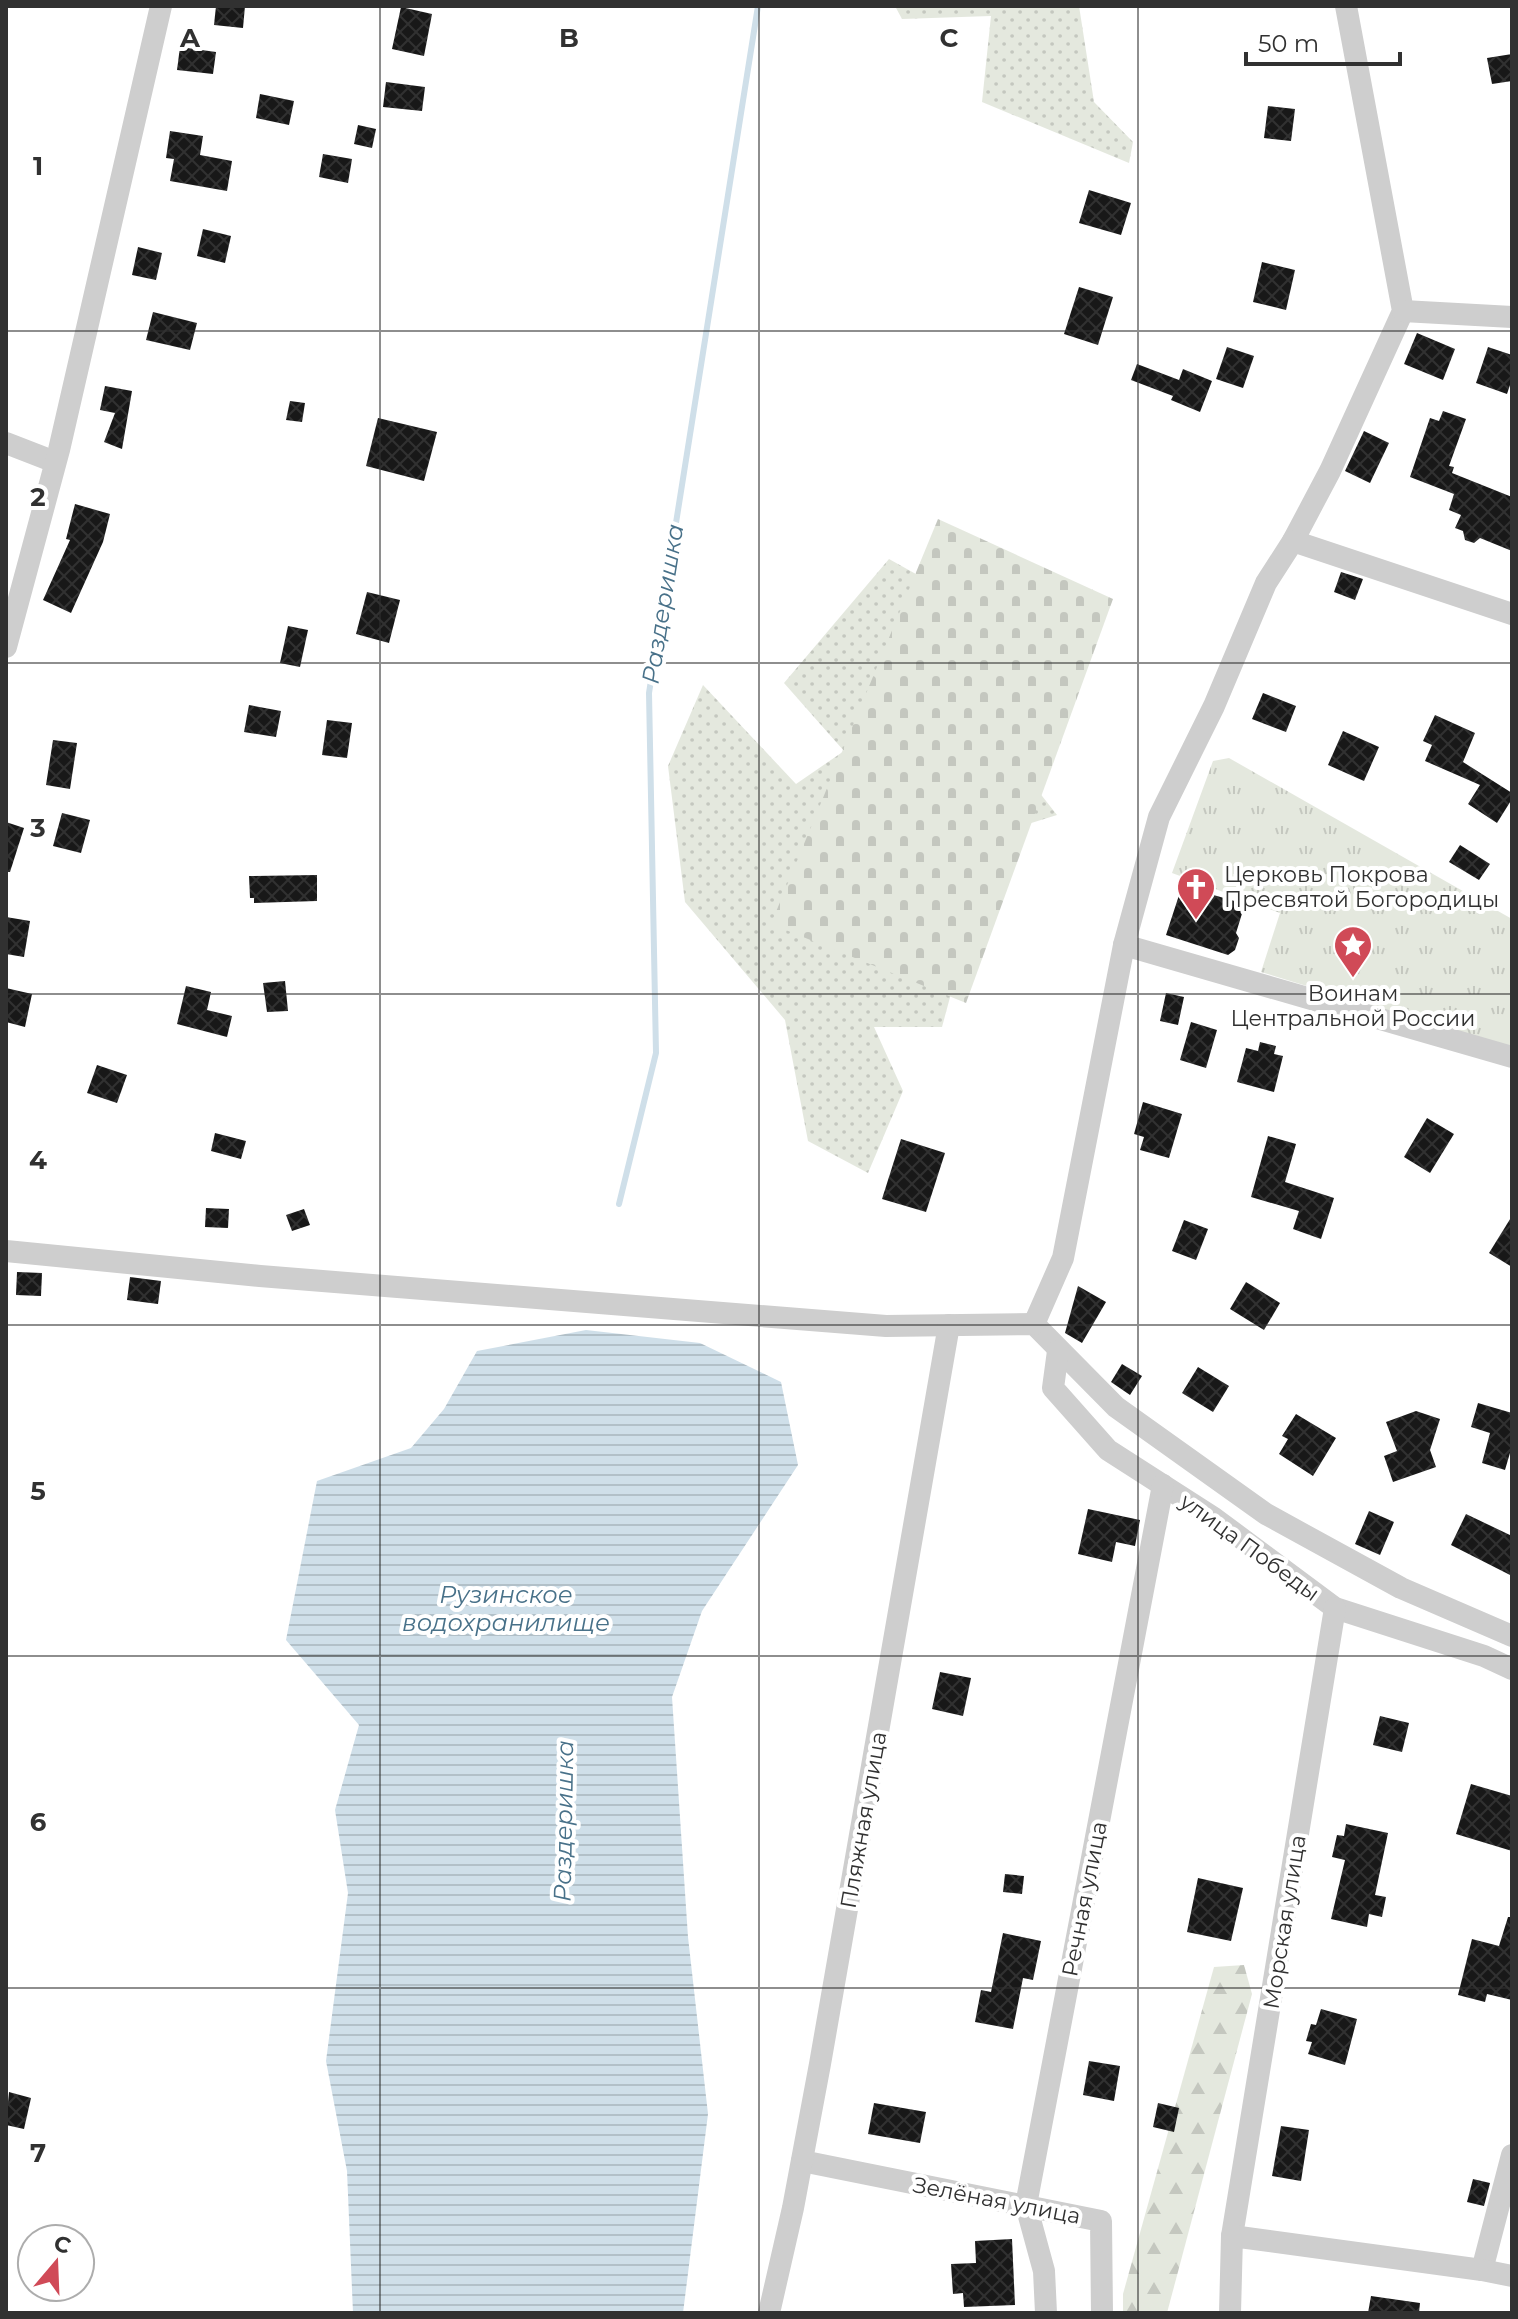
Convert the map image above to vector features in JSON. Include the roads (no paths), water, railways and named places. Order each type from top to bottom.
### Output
[{"type":"street","points":[[6,647],[55,462],[161,6]]},
{"type":"street","points":[[1034,1324],[1063,1258],[1124,945],[1159,817],[1214,706],[1266,583],[1293,541],[1330,471],[1403,311],[1346,6]]},
{"type":"street","points":[[1403,311],[1512,317]]},
{"type":"street","points":[[6,443],[55,462]]},
{"type":"street","points":[[1293,541],[1512,614]]},
{"type":"street","points":[[1124,945],[1512,1057]]},
{"type":"street","points":[[6,1251],[260,1276],[886,1326],[1034,1324],[1116,1407],[1266,1514],[1401,1588],[1512,1636]]},
{"type":"street","name":"Пляжная улица","points":[[769,2313],[802,2161],[949,1325]]},
{"type":"street","name":"улица Победы","points":[[1058,1351],[1053,1388],[1108,1450],[1214,1518],[1335,1608],[1484,1656],[1512,1669]]},
{"type":"street","name":"Речная улица","points":[[1046,2313],[1044,2271],[1026,2205],[1163,1485]]},
{"type":"street","name":"Морская улица","points":[[1232,2236],[1335,1608]]},
{"type":"street","points":[[1482,2270],[1512,2155]]},
{"type":"street","name":"Зелёная улица","points":[[802,2161],[1101,2221],[1102,2313]]},
{"type":"street","points":[[1230,2313],[1232,2236],[1512,2276]]},
{"type":"water","name":"Рузинское водохранилище","points":[[586,1330],[700,1343],[781,1382],[798,1465],[702,1611],[672,1697],[688,1937],[708,2114],[683,2313],[353,2313],[347,2171],[326,2061],[348,1893],[335,1810],[359,1725],[286,1640],[317,1481],[411,1448],[444,1409],[477,1351]]},
{"type":"waterway","name":"Раздеришка","points":[[619,1204],[656,1053],[649,693],[758,6]]},
{"type":"place","name":"Церковь Покрова Пресвятой Богородицы","points":[[1196,921]]},
{"type":"place","name":"Воинам Центральной России","points":[[1353,979]]}]
